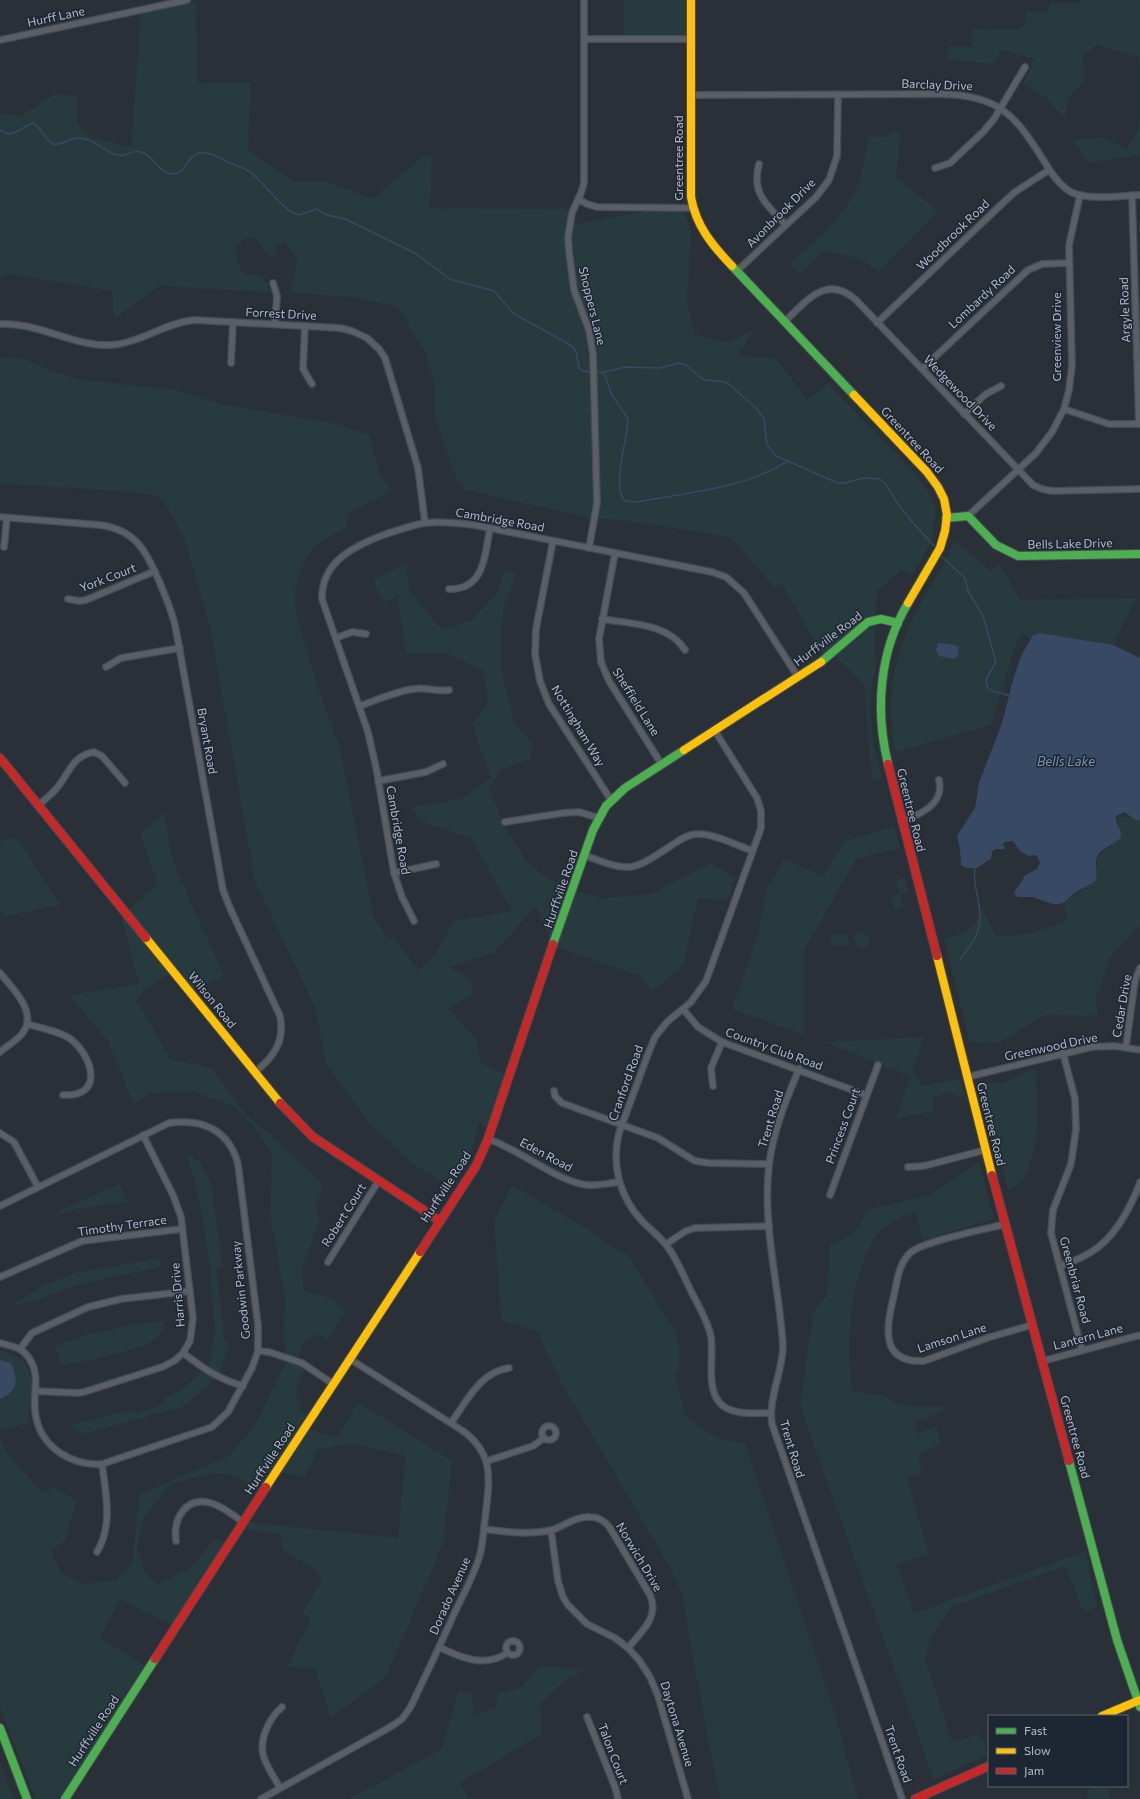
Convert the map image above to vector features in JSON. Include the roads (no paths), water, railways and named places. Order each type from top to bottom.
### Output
[{"type":"street","name":"Hurff Lane","points":[[0,40],[187,0]]},
{"type":"street","name":"Shoppers Lane","points":[[584,0],[584,183],[572,213],[569,228],[568,251],[574,290],[590,336],[594,376],[597,503],[589,548]]},
{"type":"street","name":"Greentree Road","points":[[691,0],[690,179],[692,208],[697,223],[705,236],[737,272],[934,481],[944,500],[946,518],[945,534],[939,549],[898,623],[883,672],[880,707],[885,754],[985,1150],[1117,1640],[1139,1703]]},
{"type":"street","points":[[676,39],[686,36],[691,28]]},
{"type":"street","points":[[584,39],[691,39]]},
{"type":"street","points":[[676,39],[686,45],[690,51]]},
{"type":"street","points":[[935,168],[950,163],[984,132],[1001,109],[1025,67]]},
{"type":"street","name":"Barclay Drive","points":[[691,95],[962,95],[986,101],[1011,116],[1026,133],[1050,170],[1063,186],[1073,193],[1080,195],[1140,195]]},
{"type":"street","name":"Avonbrook Drive","points":[[737,272],[821,192],[832,174],[838,150],[838,95]]},
{"type":"street","points":[[759,164],[756,183],[760,195],[786,225]]},
{"type":"street","name":"Woodbrook Road","points":[[877,323],[1015,192],[1050,170]]},
{"type":"street","name":"Greenview Drive","points":[[968,516],[1018,470],[1046,440],[1057,424],[1064,409],[1069,390],[1072,365],[1068,263],[1069,238],[1080,195]]},
{"type":"street","name":"Argyle Road","points":[[1132,195],[1140,424]]},
{"type":"street","points":[[578,199],[597,207],[692,208]]},
{"type":"street","name":"Lombardy Road","points":[[922,369],[1028,270],[1042,264],[1068,263]]},
{"type":"street","points":[[273,283],[277,296],[275,324]]},
{"type":"street","name":"Wedgewood Drive","points":[[784,322],[811,296],[820,291],[829,289],[839,290],[848,294],[1033,485],[1047,490],[1140,489]]},
{"type":"street","name":"Forrest Drive","points":[[0,324],[23,325],[94,344],[111,345],[133,340],[182,322],[194,320],[305,326],[345,329],[357,332],[371,341],[382,353],[388,365],[418,468],[425,523]]},
{"type":"street","points":[[231,363],[234,322]]},
{"type":"street","points":[[305,326],[303,369],[312,384]]},
{"type":"street","points":[[964,414],[981,397],[1001,386]]},
{"type":"street","points":[[1064,409],[1109,424],[1140,424]]},
{"type":"street","points":[[946,518],[968,516]]},
{"type":"street","name":"Bells Lake Drive","points":[[968,516],[998,546],[1007,552],[1018,556],[1140,554]]},
{"type":"street","name":"Bryant Road","points":[[0,518],[113,527],[126,533],[139,544],[148,556],[155,571],[172,614],[180,648],[221,883],[230,908],[278,1010],[281,1023],[281,1037],[278,1047],[266,1063],[255,1072]]},
{"type":"street","points":[[4,547],[7,518]]},
{"type":"street","name":"Cambridge Road","points":[[414,921],[402,896],[394,874],[372,747],[360,706],[322,598],[324,582],[332,566],[344,555],[366,542],[403,528],[425,523],[454,523],[490,528],[704,570],[726,577],[749,599],[798,677]]},
{"type":"street","points":[[449,589],[464,587],[472,582],[479,574],[484,563],[490,528]]},
{"type":"street","name":"Nottingham Way","points":[[553,541],[536,630],[535,654],[540,681],[549,704],[611,800]]},
{"type":"street","name":"Sheffield Lane","points":[[615,553],[598,646],[601,662],[604,672],[662,765]]},
{"type":"street","name":"York Court","points":[[68,599],[79,601],[86,600],[155,571]]},
{"type":"street","points":[[602,619],[660,629],[676,638],[685,650]]},
{"type":"street","name":"Hurffville Road","points":[[65,1799],[243,1522],[476,1166],[488,1139],[521,1037],[598,818],[611,800],[624,788],[798,677],[827,657],[868,622],[881,619],[898,623]]},
{"type":"street","points":[[336,638],[352,632],[366,634]]},
{"type":"street","points":[[106,667],[121,658],[180,648]]},
{"type":"street","points":[[360,706],[411,689],[438,691],[449,690]]},
{"type":"street","name":"Cranford Road","points":[[715,731],[751,788],[760,807],[761,828],[710,974],[699,993],[667,1022],[655,1037],[621,1125],[616,1152],[619,1182],[625,1197],[636,1214],[666,1244],[674,1256],[709,1330],[713,1356],[712,1385],[715,1397],[722,1405],[735,1411],[771,1413]]},
{"type":"street","points":[[38,804],[57,788],[79,757],[86,753],[94,752],[102,756],[125,783]]},
{"type":"street","name":"Wilson Road","points":[[0,758],[282,1106],[313,1137],[440,1220]]},
{"type":"street","points":[[378,780],[426,772],[443,764]]},
{"type":"street","points":[[901,821],[922,813],[932,805],[939,794],[939,780]]},
{"type":"street","points":[[505,822],[579,812],[598,818]]},
{"type":"street","points":[[584,856],[616,867],[632,868],[643,863],[684,837],[698,834],[709,835],[753,852]]},
{"type":"street","points":[[394,874],[436,864]]},
{"type":"street","name":"Cedar Drive","points":[[1126,1047],[1135,980],[1140,968]]},
{"type":"street","points":[[0,973],[28,1013],[27,1024],[22,1034],[0,1052]]},
{"type":"street","name":"Country Club Road","points":[[683,1009],[698,1027],[722,1042],[866,1095]]},
{"type":"street","points":[[27,1024],[68,1037],[81,1050],[89,1062],[91,1075],[88,1088],[76,1095],[64,1095]]},
{"type":"street","points":[[713,1086],[711,1068],[722,1042]]},
{"type":"street","name":"Greenwood Drive","points":[[967,1077],[1063,1053],[1100,1046],[1126,1047],[1140,1050]]},
{"type":"street","name":"Greenbriar Road","points":[[1063,1053],[1074,1099],[1076,1123],[1073,1156],[1056,1200],[1051,1222],[1051,1233],[1082,1350]]},
{"type":"street","name":"Princess Court","points":[[830,1195],[878,1065]]},
{"type":"street","name":"Trent Road","points":[[798,1069],[780,1119],[769,1164],[767,1198],[769,1226],[783,1345],[782,1364],[771,1413],[775,1438],[902,1799]]},
{"type":"street","points":[[554,1091],[555,1096],[562,1103],[658,1138],[695,1161],[769,1164]]},
{"type":"street","name":"Goodwin Parkway","points":[[0,1206],[168,1123],[183,1121],[197,1123],[218,1132],[231,1146],[238,1164],[258,1326],[258,1351],[252,1368],[228,1412],[212,1427],[200,1433],[102,1464],[80,1462],[56,1451],[47,1440],[36,1418],[36,1371],[28,1356],[20,1349]]},
{"type":"street","points":[[0,1133],[14,1142],[38,1187]]},
{"type":"street","name":"Harris Drive","points":[[36,1391],[84,1392],[162,1367],[174,1361],[183,1353],[190,1341],[193,1328],[181,1217],[176,1202],[143,1135]]},
{"type":"street","name":"Eden Road","points":[[488,1139],[506,1146],[559,1176],[576,1182],[588,1185],[619,1182]]},
{"type":"street","points":[[908,1167],[924,1166],[985,1150]]},
{"type":"street","name":"Robert Court","points":[[328,1262],[379,1180]]},
{"type":"street","points":[[1060,1266],[1083,1257],[1097,1249],[1108,1240],[1125,1214],[1140,1182]]},
{"type":"street","name":"Lamson Lane","points":[[1006,1224],[924,1245],[910,1252],[900,1268],[888,1324],[887,1336],[892,1349],[902,1358],[916,1362],[924,1361],[1032,1325]]},
{"type":"street","points":[[666,1244],[681,1234],[696,1228],[769,1226]]},
{"type":"street","name":"Timothy Terrace","points":[[0,1277],[82,1241],[182,1228]]},
{"type":"street","points":[[0,1343],[20,1349],[32,1332],[88,1307],[121,1299],[190,1290]]},
{"type":"street","name":"Lantern Lane","points":[[1042,1361],[1140,1335]]},
{"type":"street","points":[[258,1351],[269,1352],[302,1363],[333,1384]]},
{"type":"street","points":[[183,1353],[212,1374],[226,1381],[242,1386]]},
{"type":"street","name":"Dorado Avenue","points":[[261,1799],[402,1719],[410,1708],[478,1561],[484,1530],[489,1479],[487,1461],[475,1441],[451,1423],[350,1358]]},
{"type":"street","points":[[451,1423],[466,1400],[482,1382],[494,1372],[509,1368]]},
{"type":"street","points":[[487,1461],[533,1446],[544,1438]]},
{"type":"street","points":[[97,1552],[103,1542],[108,1521],[102,1464]]},
{"type":"street","points":[[176,1541],[176,1524],[180,1514],[187,1506],[195,1503],[211,1503],[243,1522]]},
{"type":"street","name":"Norwich Drive","points":[[484,1530],[519,1533],[551,1530],[581,1517],[588,1516],[601,1520],[610,1528],[650,1595],[653,1604],[651,1619],[628,1648]]},
{"type":"street","name":"Daytona Avenue","points":[[551,1530],[555,1553],[556,1575],[565,1601],[587,1624],[615,1638],[628,1648],[644,1666],[653,1683],[688,1799]]},
{"type":"street","points":[[439,1647],[458,1657],[474,1660],[492,1660],[508,1653]]},
{"type":"street","points":[[1105,1715],[1139,1703]]},
{"type":"street","points":[[280,1788],[265,1760],[261,1749],[270,1720],[282,1707]]},
{"type":"street","name":"Talon Court","points":[[588,1717],[615,1787],[618,1799]]},
{"type":"street","points":[[0,1728],[27,1799]]},
{"type":"street","points":[[915,1799],[988,1766]]},
{"type":"water","name":"Bells Lake","points":[[1040,633],[1113,645],[1140,658],[1140,821],[1124,812],[1116,816],[1121,837],[1097,856],[1096,880],[1074,893],[1065,902],[1059,904],[1053,904],[1032,897],[1018,897],[1014,894],[1024,876],[1037,869],[1040,862],[1036,855],[1029,856],[1020,851],[1013,841],[1005,842],[1003,844],[1005,849],[995,849],[992,852],[991,859],[977,868],[966,868],[961,865],[957,836],[975,808],[979,783],[1002,723],[1021,656],[1033,635]]},
{"type":"water","points":[[938,643],[951,644],[959,647],[958,656],[954,659],[939,656],[936,650]]},
{"type":"water","points":[[0,1360],[11,1363],[16,1380],[14,1388],[11,1392],[0,1399]]},
{"type":"waterway","points":[[0,130],[9,134],[33,123],[53,144],[60,144],[79,138],[89,140],[108,151],[121,156],[133,152],[143,153],[151,158],[164,171],[172,174],[178,173],[182,170],[193,156],[198,153],[205,152],[214,155],[249,171],[281,204],[293,213],[299,215],[316,209],[327,215],[345,219],[415,253],[450,279],[494,291],[513,313],[572,346],[576,352],[579,368],[583,371],[591,372]]},
{"type":"waterway","points":[[595,373],[625,367],[660,368],[678,363],[686,365],[705,380],[725,382],[757,409],[764,419],[767,445],[776,456],[838,483],[864,478],[880,479],[888,487],[897,503],[934,546]]},
{"type":"waterway","points":[[604,373],[612,395],[628,419],[620,474],[621,494],[625,501],[637,502],[734,484],[753,478],[788,461]]},
{"type":"waterway","points":[[942,557],[965,578],[968,591],[983,616],[996,662],[986,679],[987,687],[992,691],[1011,696]]},
{"type":"waterway","points":[[960,959],[971,945],[978,932],[980,909],[974,872],[975,868]]}]
